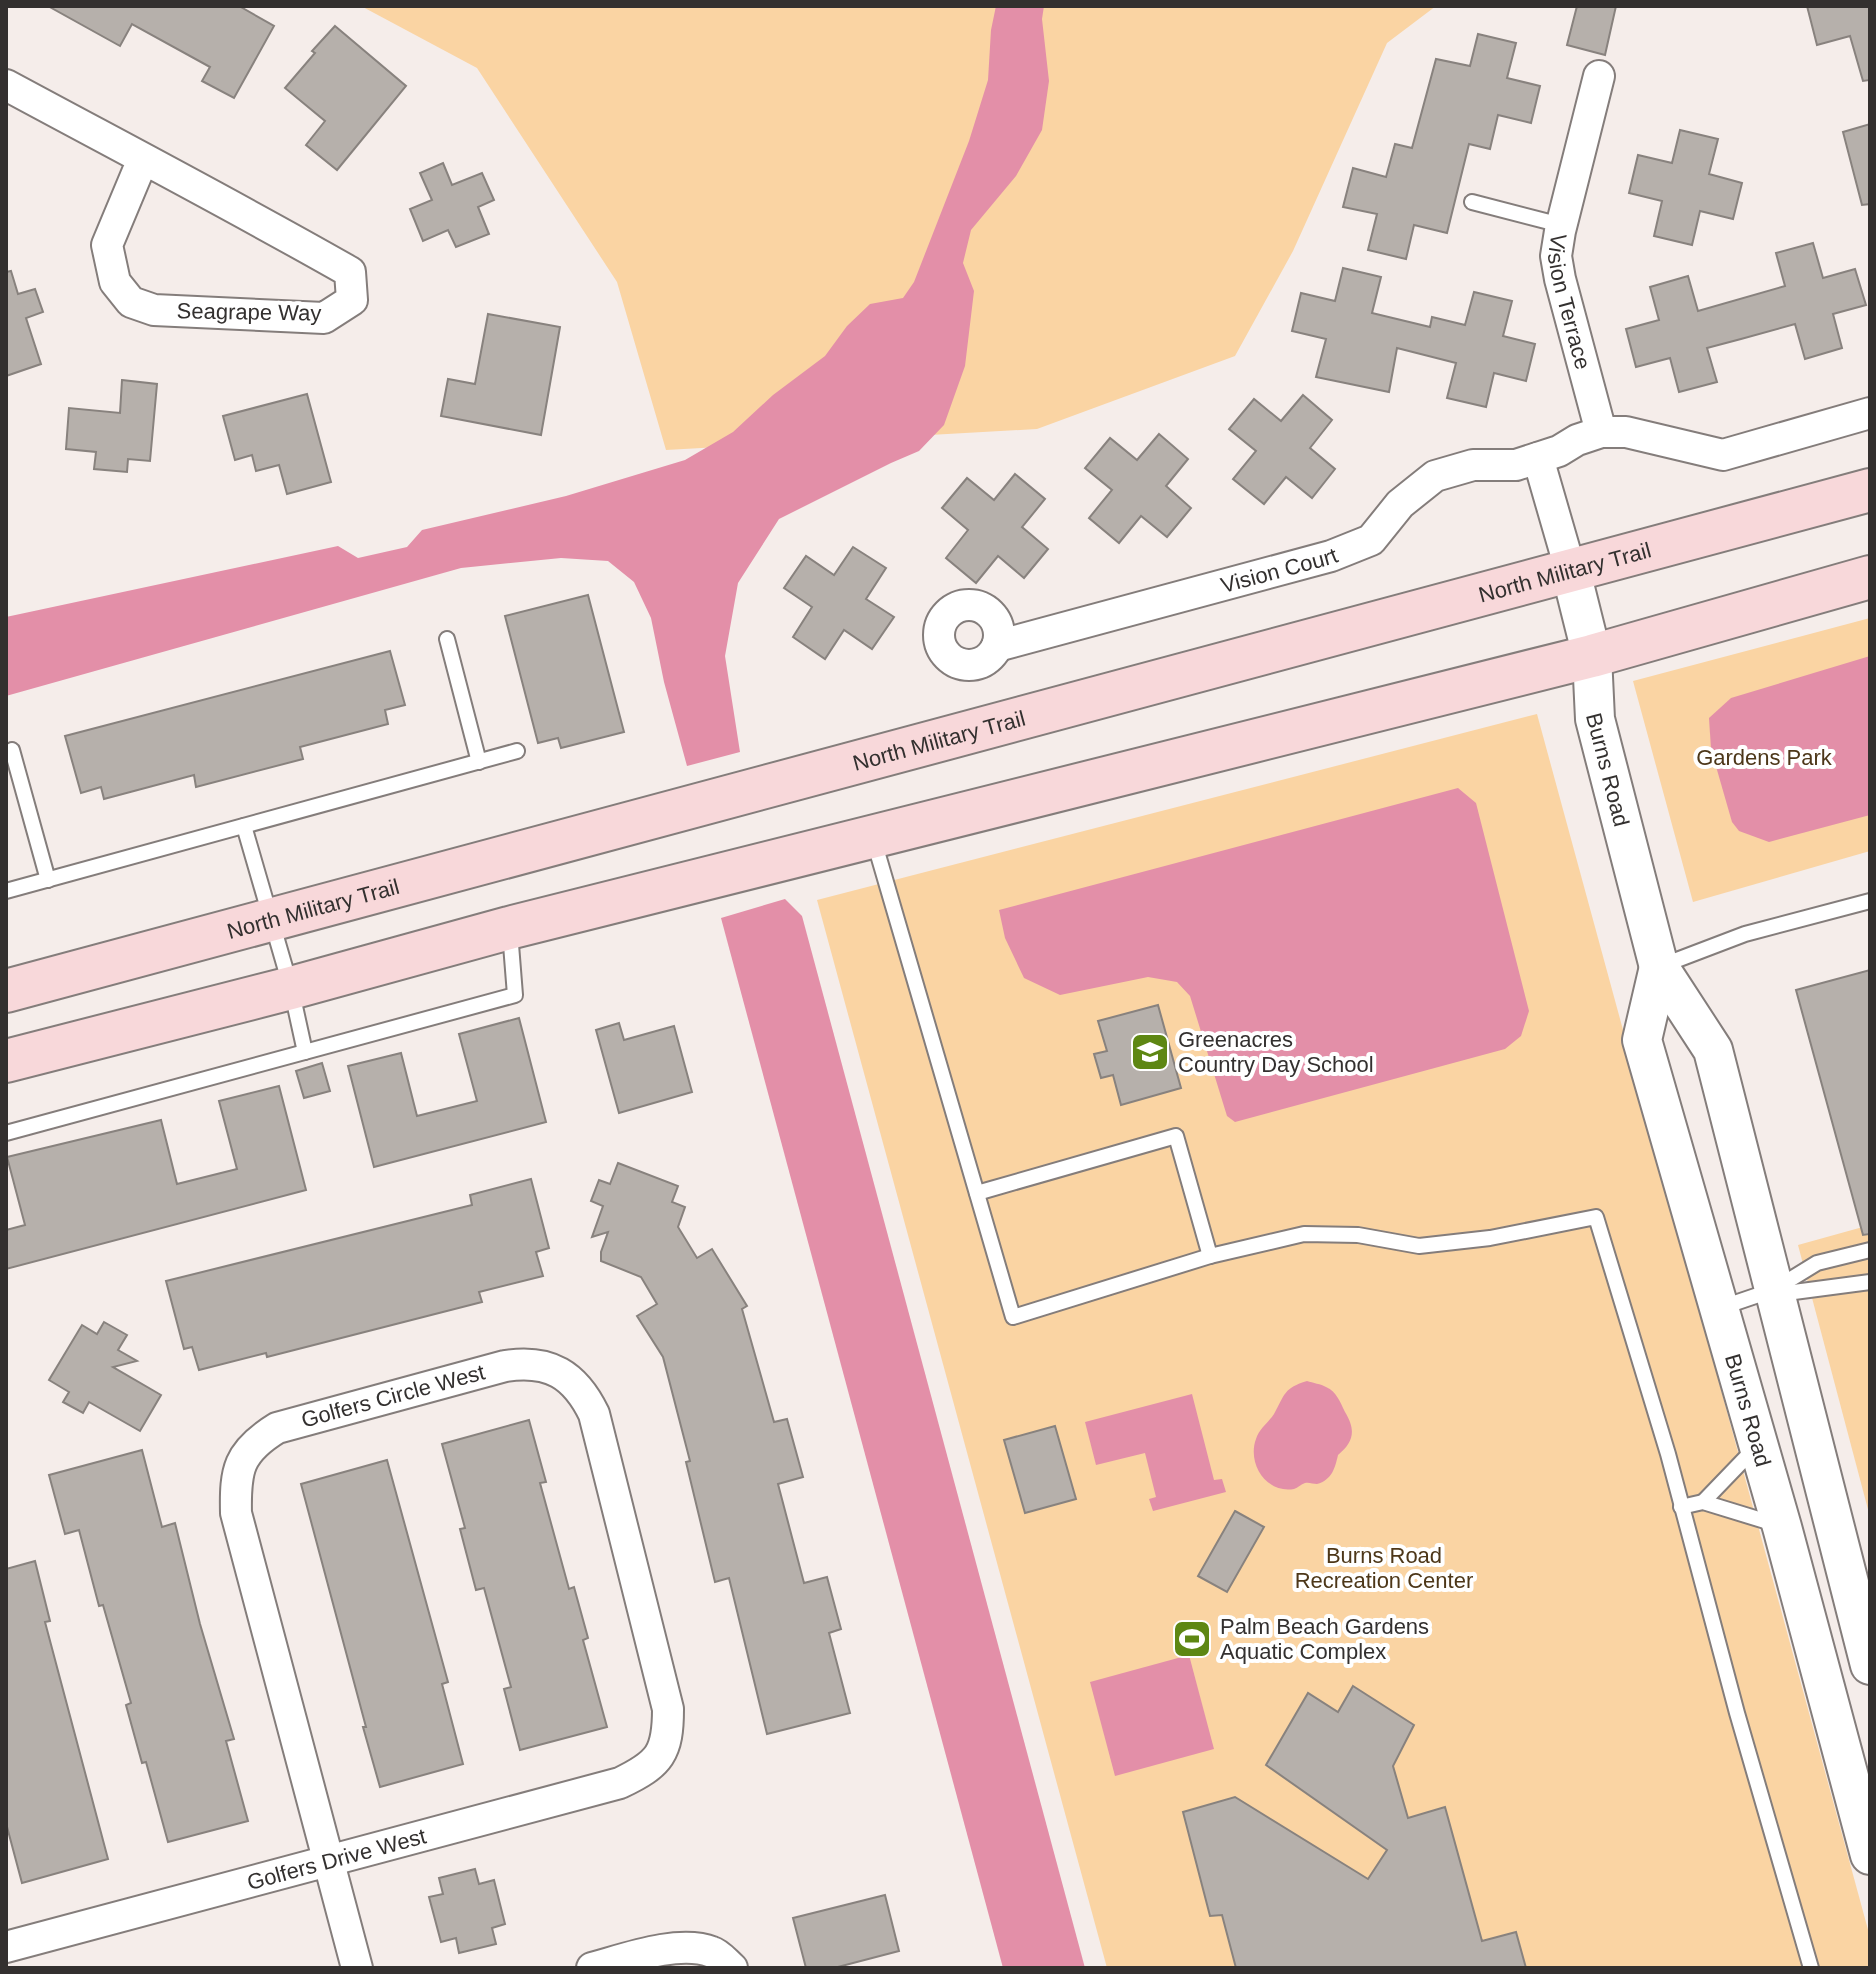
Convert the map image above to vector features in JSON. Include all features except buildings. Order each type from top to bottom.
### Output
[{"type":"main road","name":"North Military Trail","points":[[6,991],[1870,490]]},
{"type":"main road","points":[[6,1061],[509,928],[1592,656],[1870,577]]},
{"type":"street","name":"Vision Terrace","points":[[1599,76],[1556,256],[1601,432]]},
{"type":"street","name":"Seagrape Way","points":[[6,85],[143,159],[350,272],[352,300],[324,318],[154,310],[131,302],[115,282],[107,245],[143,159]]},
{"type":"street","points":[[1601,432],[1626,432],[1723,455],[1870,413]]},
{"type":"street","name":"Vision Court","points":[[997,646],[1331,556],[1371,540],[1400,504],[1435,476],[1473,465],[1516,465],[1601,432]]},
{"type":"street","points":[[1538,458],[1571,572]]},
{"type":"street","name":"Burns Road","points":[[1571,572],[1592,656],[1595,719],[1659,967],[1713,1050],[1870,1665]]},
{"type":"street","name":"Burns Road","points":[[1659,967],[1642,1040],[1782,1527],[1870,1855]]},
{"type":"street","name":"Golfers Circle West","points":[[357,1968],[236,1513],[235,1477],[244,1456],[258,1439],[277,1428],[505,1366],[525,1363],[550,1367],[569,1378],[585,1394],[594,1414],[668,1709],[668,1738],[660,1757]]},
{"type":"street","name":"Golfers Drive West","points":[[6,1947],[620,1783],[645,1771],[660,1757]]},
{"type":"street","points":[[592,1968],[656,1951],[691,1949],[723,1960]]},
{"type":"lane","points":[[1472,202],[1561,225]]},
{"type":"lane","points":[[447,639],[479,762]]},
{"type":"lane","points":[[12,750],[48,880]]},
{"type":"lane","points":[[6,891],[517,751]]},
{"type":"lane","points":[[244,826],[291,988],[305,1052]]},
{"type":"lane","points":[[873,838],[1013,1317],[1210,1256],[1304,1234],[1358,1235],[1419,1246],[1490,1238],[1596,1217],[1668,1454],[1811,1968]]},
{"type":"lane","points":[[1659,967],[1745,934],[1870,901]]},
{"type":"lane","points":[[6,1133],[515,995],[509,928]]},
{"type":"lane","points":[[977,1193],[1176,1136],[1210,1256]]},
{"type":"lane","points":[[1720,1308],[1773,1290],[1817,1263],[1870,1250]]},
{"type":"lane","points":[[1773,1290],[1794,1292],[1870,1282]]},
{"type":"lane","points":[[1703,1502],[1759,1445]]},
{"type":"lane","points":[[1681,1507],[1703,1502],[1782,1527]]},
{"type":"green space","points":[[361,6],[1436,6],[1387,43],[1293,251],[1235,356],[1037,429],[666,450],[617,282],[477,68]]},
{"type":"green space","name":"Gardens Park","points":[[1870,618],[1870,851],[1693,902],[1633,681]]},
{"type":"green space","name":"Burns Road Recreation Center","points":[[1537,714],[1870,1937],[1870,1968],[1107,1968],[817,900]]},
{"type":"green space","points":[[1870,1225],[1870,1517],[1798,1245]]},
{"type":"shaded area","points":[[996,6],[1044,6],[1042,19],[1049,81],[1042,130],[1016,176],[971,230],[963,263],[974,291],[965,366],[944,425],[919,451],[779,519],[738,583],[725,656],[740,752],[687,766],[664,682],[651,618],[634,582],[608,561],[561,558],[461,568],[6,696],[6,617],[338,546],[358,558],[407,547],[422,530],[566,496],[685,460],[733,432],[773,395],[825,356],[847,326],[870,304],[903,298],[914,282],[969,141],[988,80]]},
{"type":"shaded area","points":[[1870,656],[1870,815],[1769,842],[1739,831],[1732,822],[1711,749],[1709,718],[1731,698]]},
{"type":"shaded area","points":[[1458,788],[1476,803],[1529,1011],[1521,1036],[1505,1049],[1235,1122],[1227,1116],[1190,996],[1177,982],[1148,977],[1060,995],[1024,978],[1005,938],[999,910]]},
{"type":"shaded area","points":[[785,899],[802,916],[1085,1968],[1003,1968],[721,918]]},
{"type":"shaded area","points":[[1307,1381],[1336,1394],[1349,1418],[1352,1435],[1326,1480],[1317,1484],[1306,1483],[1294,1489],[1275,1487],[1267,1482],[1257,1467],[1254,1458],[1256,1439],[1286,1393]]},
{"type":"shaded area","points":[[1192,1394],[1214,1480],[1222,1479],[1226,1492],[1153,1511],[1149,1499],[1156,1497],[1145,1453],[1096,1465],[1085,1422]]},
{"type":"shaded area","points":[[1189,1655],[1214,1749],[1115,1776],[1090,1682]]},
{"type":"place","name":"Greenacres Country Day School","points":[[1150,1052]]},
{"type":"place","name":"Palm Beach Gardens Aquatic Complex","points":[[1192,1639]]}]
